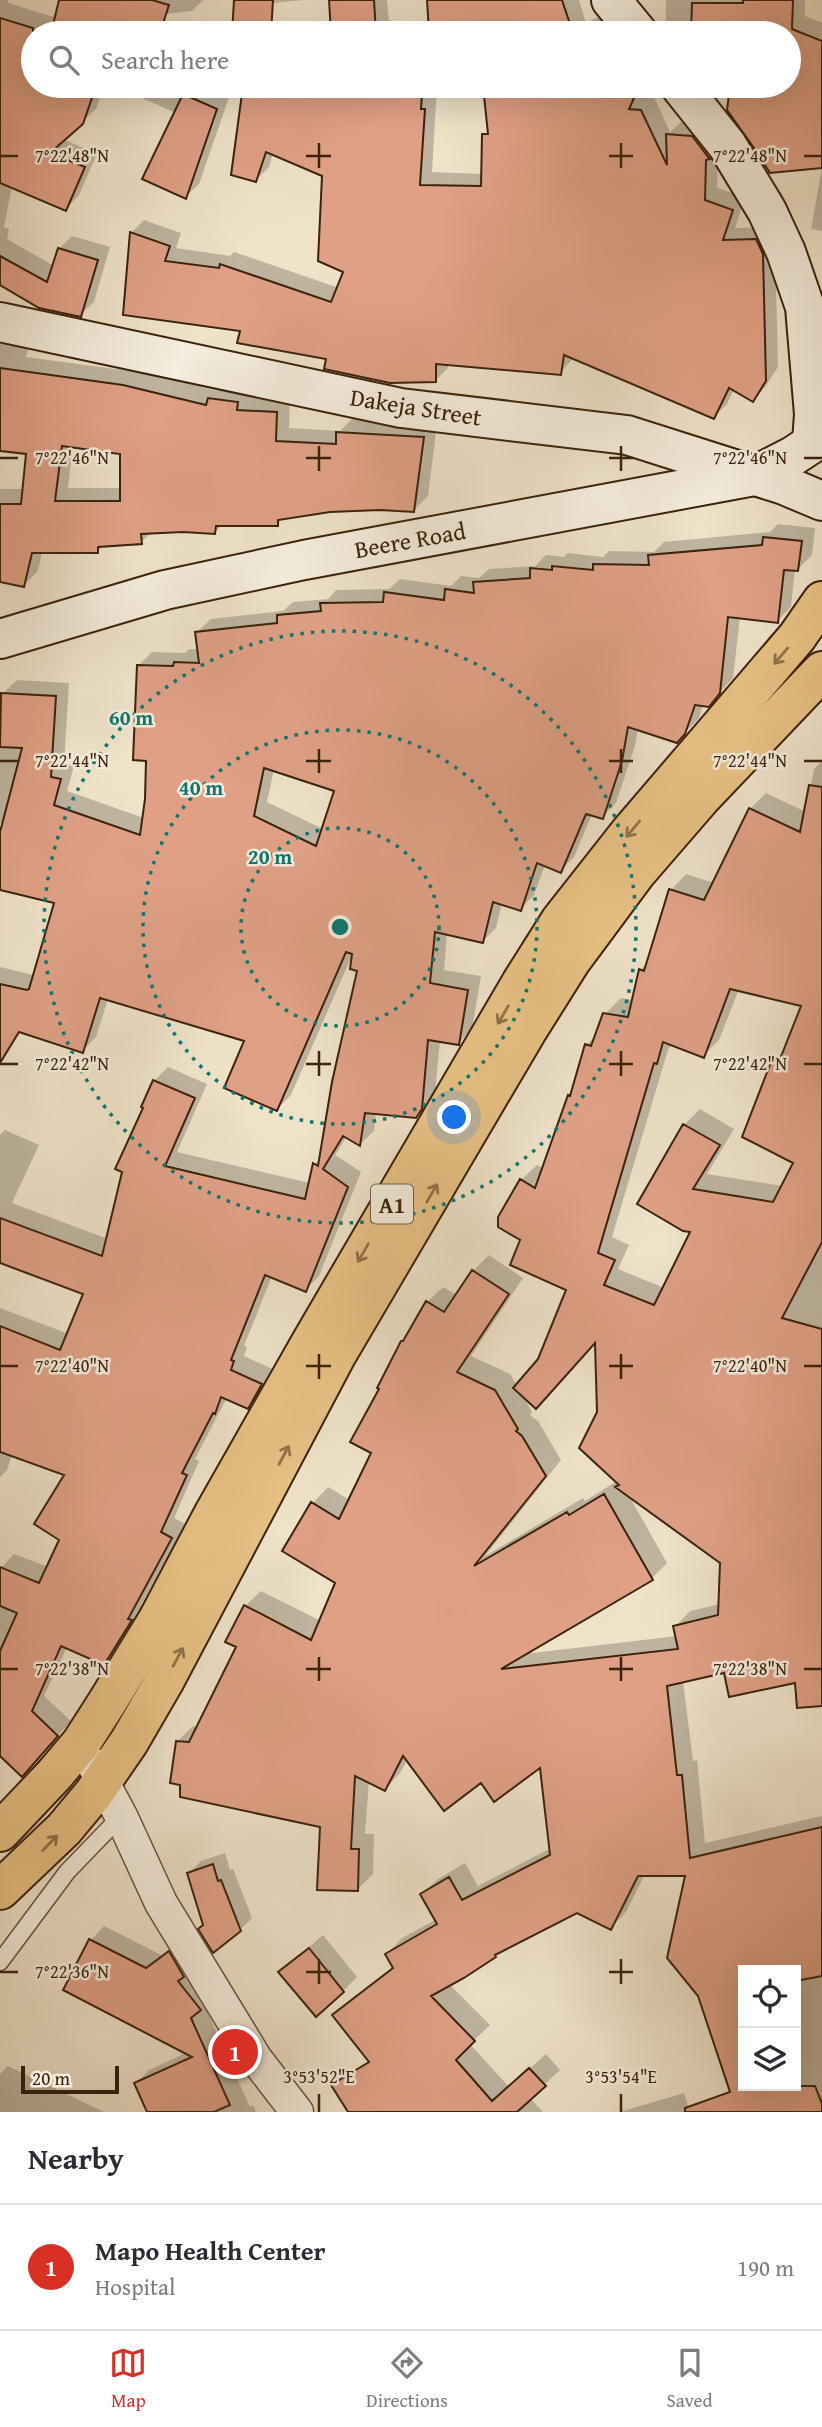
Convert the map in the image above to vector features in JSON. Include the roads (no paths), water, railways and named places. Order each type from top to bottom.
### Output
[{"type":"highway","name":"A1","points":[[0,1890],[64,1829],[130,1742],[469,1101],[521,983],[560,921],[613,853],[797,637],[822,601]]},
{"type":"highway","name":"A1","points":[[0,1832],[80,1743],[157,1621],[279,1399],[469,1101],[638,872],[701,798],[822,671]]},
{"type":"main road","points":[[611,0],[628,21]]},
{"type":"main road","points":[[690,98],[727,145],[767,211],[813,317],[814,414],[817,440],[754,476]]},
{"type":"main road","name":"Dakeja Street","points":[[0,322],[401,408],[627,435],[754,476]]},
{"type":"main road","points":[[754,476],[822,501]]},
{"type":"main road","name":"Beere Road","points":[[0,639],[165,590],[303,560],[754,476]]},
{"type":"street","points":[[80,1743],[103,1780],[161,1903],[256,2059],[297,2112]]},
{"type":"lane","points":[[0,1962],[68,1872],[121,1816]]},
{"type":"place","name":"Mapo Health Center","points":[[235,2052]]}]
